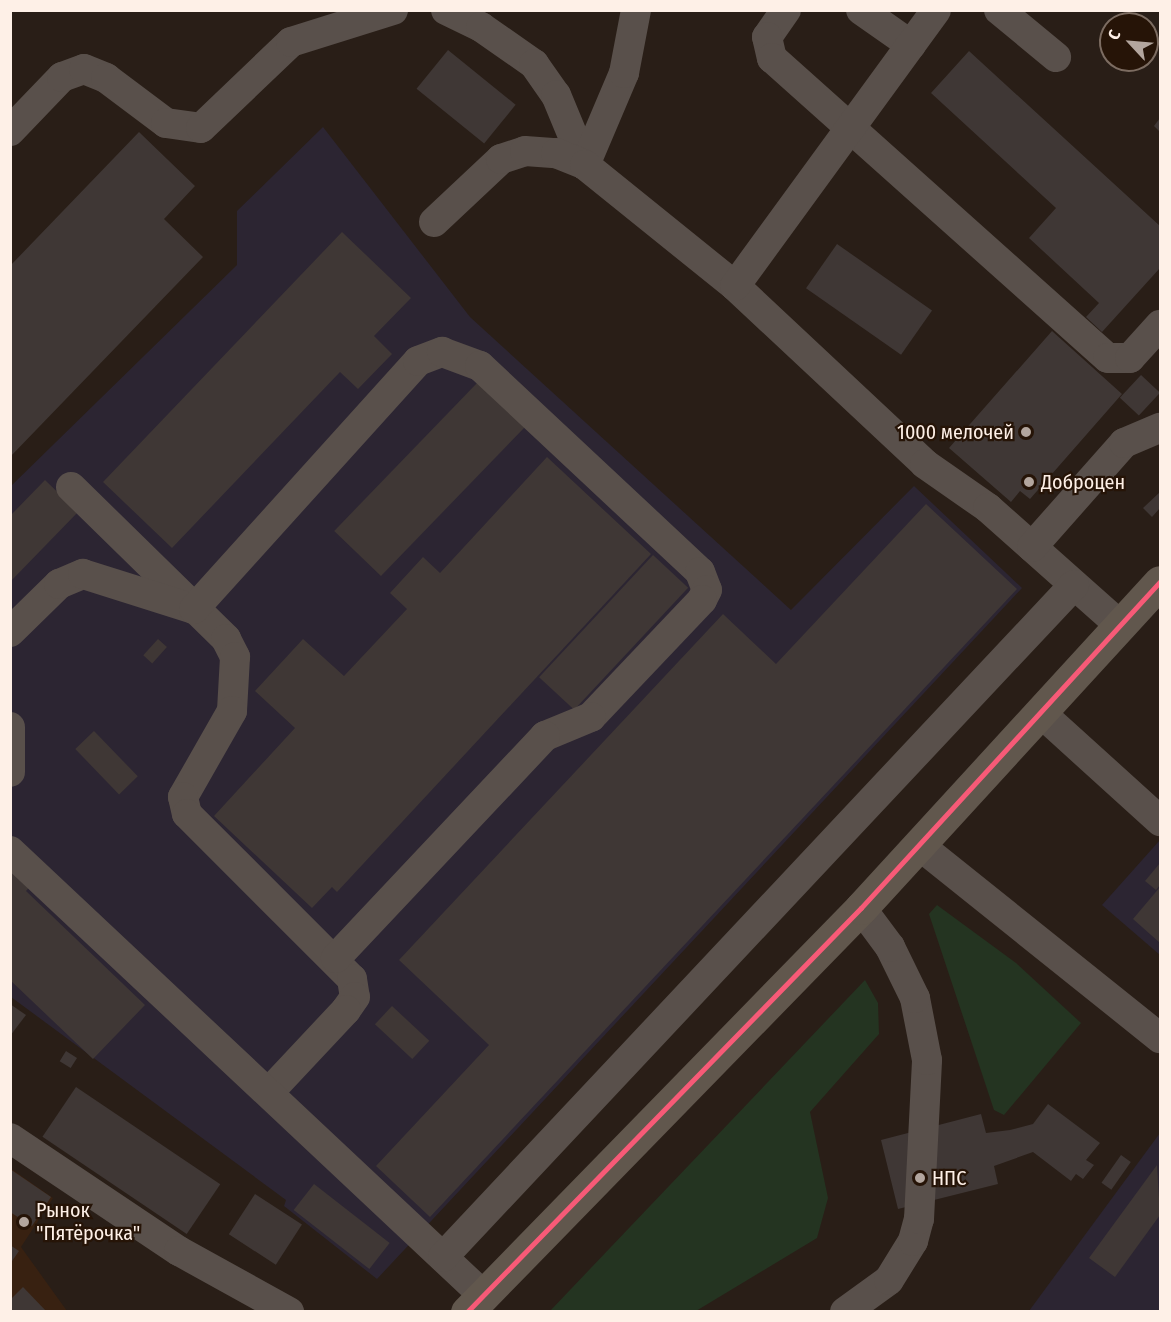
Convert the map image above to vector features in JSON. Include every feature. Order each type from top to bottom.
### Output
[{"type":"main road","points":[[476,1304],[861,908],[1161,582]]},
{"type":"lane","points":[[10,131],[62,76],[84,69],[106,78],[166,123],[201,128],[291,42],[393,10]]},
{"type":"lane","points":[[446,10],[481,27],[534,64],[556,95],[585,165]]},
{"type":"lane","points":[[585,165],[624,73],[636,10]]},
{"type":"lane","points":[[786,10],[771,27],[767,48],[851,128],[1108,358],[1130,358],[1161,325]]},
{"type":"lane","points":[[861,10],[911,45]]},
{"type":"lane","points":[[735,286],[936,10]]},
{"type":"lane","points":[[999,10],[1056,57]]},
{"type":"lane","points":[[434,222],[501,159],[525,151],[556,153],[585,165],[735,286],[925,464],[1032,547],[1121,626]]},
{"type":"lane","points":[[194,609],[418,360],[442,352],[458,354],[480,366],[705,581],[702,600],[591,717],[544,736],[336,958]]},
{"type":"lane","points":[[1032,547],[1124,443],[1161,428]]},
{"type":"lane","points":[[71,487],[226,639],[235,657],[236,684],[232,711],[183,797],[183,806],[336,958],[352,979],[355,997],[269,1092]]},
{"type":"lane","points":[[10,632],[59,584],[83,574],[194,609]]},
{"type":"lane","points":[[443,1257],[1074,585]]},
{"type":"lane","points":[[1041,713],[1161,821]]},
{"type":"lane","points":[[10,727],[10,772]]},
{"type":"lane","points":[[919,845],[1161,1038]]},
{"type":"lane","points":[[10,851],[443,1257],[476,1304]]},
{"type":"lane","points":[[845,1311],[888,1280],[913,1240],[919,1219],[926,1071],[915,998],[890,947],[861,908]]},
{"type":"lane","points":[[10,1138],[179,1251],[289,1311]]},
{"type":"shaded area","points":[[323,127],[470,317],[791,610],[914,486],[1022,588],[377,1279],[284,1206],[286,1200],[11,997],[10,487],[237,265],[237,211]]},
{"type":"shaded area","points":[[1160,840],[1160,955],[1102,905]]},
{"type":"shaded area","points":[[1160,1133],[1160,1311],[1029,1311]]},
{"type":"shaded area","name":"Рынок \"Пятёрочка\"","points":[[10,1168],[53,1198],[21,1247],[67,1311],[11,1311]]},
{"type":"green space","points":[[937,905],[1016,963],[1081,1023],[1004,1115],[994,1110],[929,914]]},
{"type":"green space","points":[[865,980],[878,1003],[879,1034],[810,1112],[828,1198],[817,1238],[696,1311],[550,1311]]},
{"type":"building","points":[[448,50],[516,105],[484,144],[417,89]]},
{"type":"building","points":[[969,51],[1160,226],[1160,268],[1102,332],[1086,317],[1099,303],[1029,238],[1056,208],[931,93]]},
{"type":"building","points":[[1160,118],[1160,132],[1154,126]]},
{"type":"building","points":[[139,132],[195,186],[164,219],[203,257],[10,457],[10,266]]},
{"type":"building","points":[[342,232],[411,298],[374,336],[392,354],[358,389],[340,372],[172,548],[103,482]]},
{"type":"building","points":[[837,244],[932,311],[901,355],[806,288]]},
{"type":"building","points":[[1052,331],[1122,394],[1030,499],[1020,491],[1011,502],[949,448]]},
{"type":"building","points":[[1141,375],[1160,393],[1139,415],[1120,398]]},
{"type":"building","points":[[478,382],[525,427],[381,576],[334,531]]},
{"type":"building","points":[[547,457],[651,554],[337,892],[332,887],[312,908],[214,816],[295,728],[255,691],[303,639],[344,676],[407,609],[390,593],[423,557],[440,573]]},
{"type":"building","points":[[45,480],[78,512],[10,582],[10,516]]},
{"type":"building","points":[[1160,492],[1160,508],[1152,517],[1143,508]]},
{"type":"building","points":[[926,504],[1017,589],[430,1217],[376,1166],[489,1045],[399,960],[723,614],[776,664]]},
{"type":"building","points":[[653,555],[688,588],[574,710],[539,677]]},
{"type":"building","points":[[158,639],[167,647],[152,663],[143,655]]},
{"type":"building","points":[[94,731],[138,776],[119,794],[75,749]]},
{"type":"building","points":[[1160,863],[1160,885],[1156,890],[1145,881]]},
{"type":"building","points":[[10,869],[33,883],[26,891],[145,1005],[93,1059],[10,980]]},
{"type":"building","points":[[1160,887],[1160,943],[1133,919]]},
{"type":"building","points":[[10,1004],[26,1015],[10,1036]]},
{"type":"building","points":[[392,1006],[429,1041],[412,1059],[375,1024]]},
{"type":"building","points":[[66,1051],[77,1058],[71,1068],[60,1061]]},
{"type":"building","points":[[76,1087],[220,1184],[187,1234],[42,1137]]},
{"type":"building","points":[[1048,1104],[1100,1143],[1086,1160],[1094,1165],[1083,1179],[1076,1174],[1071,1181],[1033,1152],[994,1166],[998,1184],[898,1209],[881,1140],[981,1114],[986,1133],[1010,1130],[1033,1124]]},
{"type":"building","points":[[1121,1155],[1131,1162],[1111,1190],[1101,1183]]},
{"type":"building","points":[[1157,1165],[1160,1215],[1115,1277],[1089,1258]]},
{"type":"building","points":[[10,1169],[51,1197],[32,1226],[10,1212]]},
{"type":"building","points":[[314,1184],[390,1243],[369,1269],[294,1210]]},
{"type":"building","points":[[255,1194],[302,1224],[276,1265],[229,1234]]},
{"type":"building","points":[[10,1245],[19,1251],[10,1264]]},
{"type":"building","points":[[23,1287],[47,1312],[10,1312],[10,1300]]},
{"type":"transit line","points":[[467,1312],[861,908],[1160,582]]},
{"type":"place","name":"1000 мелочей","points":[[1026,432]]},
{"type":"place","name":"Доброцен","points":[[1029,482]]},
{"type":"place","name":"НПС","points":[[920,1178]]},
{"type":"place","name":"Рынок \"Пятёрочка\"","points":[[24,1222]]}]
